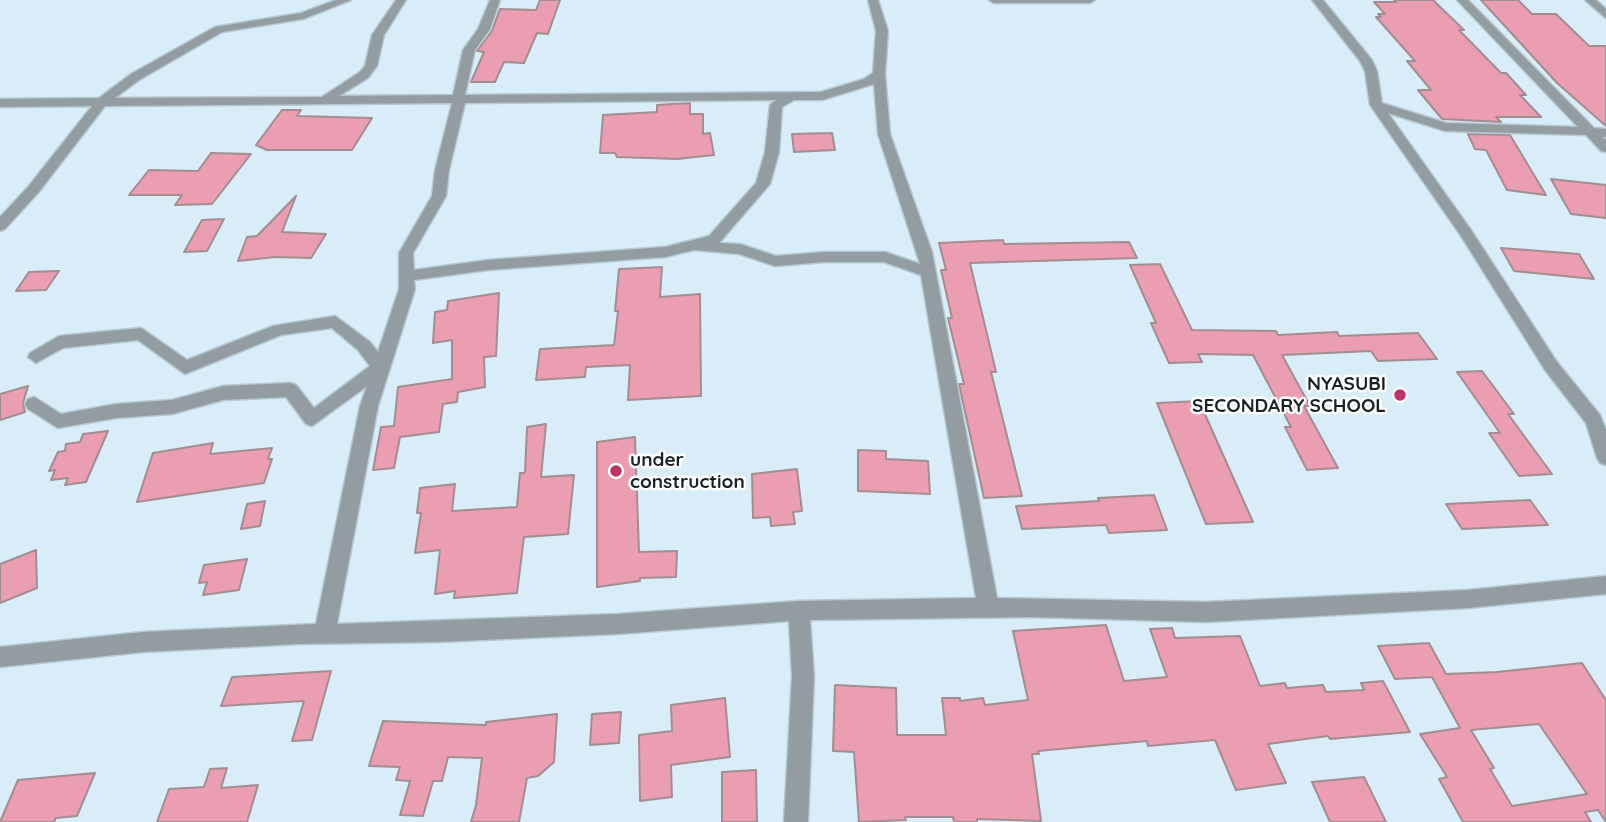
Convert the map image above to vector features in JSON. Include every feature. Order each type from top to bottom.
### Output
[{"type":"street","points":[[0,226],[80,134],[102,102],[151,67],[219,29],[303,16],[346,0]]},
{"type":"street","points":[[325,100],[356,81],[371,66],[378,35],[401,0]]},
{"type":"street","points":[[326,633],[369,406],[407,289],[409,276],[406,253],[439,196],[442,170],[459,106],[458,99],[469,50],[484,29],[495,0]]},
{"type":"street","points":[[873,0],[882,31],[879,74],[884,134],[922,241],[988,607]]},
{"type":"street","points":[[994,0],[1090,0]]},
{"type":"street","points":[[1317,0],[1366,60],[1371,71],[1376,105],[1466,233],[1544,357],[1594,420],[1606,458]]},
{"type":"street","points":[[1462,0],[1606,148]]},
{"type":"street","points":[[1590,0],[1606,15]]},
{"type":"street","points":[[0,103],[831,95],[868,82],[879,74]]},
{"type":"street","points":[[693,247],[714,240],[763,184],[772,152],[776,105],[792,96]]},
{"type":"street","points":[[1376,105],[1445,127],[1588,130],[1606,133]]},
{"type":"street","points":[[409,276],[488,265],[621,256],[693,247],[740,249],[775,261],[825,257],[885,257],[928,272]]},
{"type":"street","points":[[36,357],[59,342],[141,334],[185,368],[279,330],[335,323],[364,346],[380,367]]},
{"type":"street","points":[[34,404],[58,421],[116,411],[172,407],[223,393],[290,390],[312,419],[380,367]]},
{"type":"street","points":[[0,657],[143,642],[326,633],[437,632],[604,625],[799,611],[988,607],[1206,612],[1468,599],[1606,585]]},
{"type":"street","points":[[796,822],[803,676],[799,611]]},
{"type":"building","points":[[540,0],[560,0],[548,34],[537,33],[524,63],[504,62],[495,82],[471,82],[484,52],[477,51],[492,31],[500,9],[536,10]]},
{"type":"building","points":[[1394,0],[1433,0],[1464,30],[1459,30],[1501,73],[1506,73],[1526,95],[1520,95],[1541,117],[1496,117],[1501,122],[1442,119],[1418,90],[1431,90],[1407,61],[1415,61],[1376,17],[1381,17],[1378,14],[1385,14],[1374,2],[1396,2]]},
{"type":"building","points":[[1481,0],[1518,0],[1532,14],[1556,14],[1589,46],[1606,46],[1606,126],[1557,83]]},
{"type":"building","points":[[690,103],[690,114],[703,114],[703,134],[710,133],[714,155],[677,159],[617,157],[615,153],[600,153],[603,115],[657,112],[657,105]]},
{"type":"building","points":[[282,110],[301,110],[297,116],[372,118],[352,150],[267,150],[256,145]]},
{"type":"building","points":[[832,133],[835,150],[794,152],[792,134]]},
{"type":"building","points":[[1468,134],[1510,135],[1546,195],[1507,190],[1486,150],[1475,149]]},
{"type":"building","points":[[211,153],[251,154],[212,204],[175,205],[182,195],[129,195],[149,170],[198,171]]},
{"type":"building","points":[[1551,179],[1606,185],[1606,218],[1571,214]]},
{"type":"building","points":[[296,196],[282,232],[326,234],[311,258],[275,257],[238,261],[247,237],[257,236]]},
{"type":"building","points":[[224,219],[207,251],[184,252],[202,220]]},
{"type":"building","points":[[1003,240],[1004,244],[1129,242],[1137,258],[970,263],[996,372],[991,372],[1022,496],[984,498],[959,384],[964,384],[948,318],[952,318],[941,270],[946,270],[939,243]]},
{"type":"building","points":[[1501,248],[1579,254],[1594,279],[1514,271]]},
{"type":"building","points":[[1160,264],[1192,330],[1276,331],[1278,335],[1337,332],[1339,336],[1418,333],[1437,359],[1378,361],[1371,351],[1282,355],[1310,406],[1304,406],[1338,468],[1307,470],[1285,427],[1291,427],[1253,355],[1198,354],[1202,362],[1169,363],[1151,323],[1156,323],[1130,265]]},
{"type":"building","points":[[662,267],[660,297],[700,294],[701,396],[628,400],[630,365],[586,367],[585,377],[536,380],[540,349],[614,345],[619,269]]},
{"type":"building","points":[[59,271],[46,290],[16,291],[29,272]]},
{"type":"building","points":[[499,293],[496,356],[484,357],[485,387],[458,392],[457,402],[443,404],[439,432],[400,437],[394,468],[373,470],[381,427],[394,426],[398,387],[452,379],[452,340],[433,343],[435,312],[447,310],[448,301]]},
{"type":"building","points":[[1482,371],[1514,414],[1508,414],[1552,474],[1519,476],[1489,433],[1500,433],[1457,372]]},
{"type":"building","points":[[28,386],[23,403],[25,412],[0,420],[0,394]]},
{"type":"building","points":[[1199,401],[1253,522],[1206,524],[1157,403]]},
{"type":"building","points":[[546,424],[541,477],[574,475],[568,534],[524,537],[517,593],[454,598],[455,591],[435,594],[440,550],[415,553],[421,513],[417,513],[420,488],[455,484],[452,511],[517,507],[520,473],[525,473],[527,427]]},
{"type":"building","points":[[108,431],[86,482],[65,485],[68,478],[51,480],[55,470],[49,471],[58,452],[65,451],[66,444],[80,442],[83,434]]},
{"type":"building","points":[[635,437],[639,552],[677,551],[676,577],[640,578],[640,581],[597,587],[597,442]]},
{"type":"building","points":[[213,443],[210,454],[272,448],[268,459],[272,459],[264,483],[137,502],[153,453]]},
{"type":"building","points":[[858,450],[886,451],[886,459],[928,461],[930,494],[858,491]]},
{"type":"building","points":[[797,469],[802,511],[793,512],[795,524],[771,526],[770,517],[753,518],[752,474]]},
{"type":"building","points":[[1154,495],[1167,530],[1109,533],[1106,525],[1022,529],[1016,506],[1099,501],[1098,498]]},
{"type":"building","points":[[1530,500],[1548,525],[1462,529],[1446,504]]},
{"type":"building","points":[[265,501],[260,526],[241,529],[247,504]]},
{"type":"building","points":[[36,550],[37,588],[0,603],[0,564]]},
{"type":"building","points":[[247,559],[239,590],[203,595],[207,582],[199,583],[204,565]]},
{"type":"building","points":[[1106,625],[1124,681],[1167,677],[1150,629],[1172,628],[1175,638],[1240,636],[1260,686],[1285,683],[1287,688],[1323,685],[1326,692],[1364,690],[1361,683],[1383,681],[1410,732],[1330,739],[1328,736],[1268,744],[1286,783],[1236,790],[1215,740],[1148,746],[1147,741],[1038,751],[1039,754],[1032,754],[1041,821],[977,819],[977,822],[954,822],[953,817],[905,817],[906,820],[859,822],[854,752],[833,751],[835,685],[896,688],[897,735],[946,735],[942,698],[960,698],[960,701],[983,698],[985,705],[1028,700],[1013,631]]},
{"type":"building","points":[[1429,643],[1446,674],[1497,672],[1582,663],[1606,700],[1606,822],[1598,810],[1585,812],[1591,822],[1463,822],[1439,779],[1447,777],[1420,734],[1460,728],[1432,677],[1395,679],[1378,646]],"holes":[[[1539,724],[1587,794],[1512,806],[1490,769],[1494,768],[1471,730]]]},
{"type":"building","points":[[331,671],[312,740],[292,741],[304,701],[221,706],[232,677]]},
{"type":"building","points":[[725,698],[730,757],[671,765],[672,797],[640,801],[639,735],[672,731],[671,705]]},
{"type":"building","points":[[621,712],[619,743],[590,745],[592,714]]},
{"type":"building","points":[[557,714],[554,762],[538,776],[527,778],[519,822],[471,822],[482,758],[448,757],[442,781],[433,781],[423,816],[400,815],[410,781],[396,780],[400,767],[369,766],[383,721],[486,725],[486,722]]},
{"type":"building","points":[[227,768],[221,788],[258,785],[247,822],[157,822],[169,789],[204,787],[210,769]]},
{"type":"building","points":[[756,770],[757,822],[722,822],[722,772]]},
{"type":"building","points":[[95,773],[77,816],[56,818],[54,822],[0,822],[18,780]]},
{"type":"building","points":[[1364,777],[1386,822],[1330,822],[1312,782]]},
{"type":"place","name":"NYASUBI SECONDARY SCHOOL","points":[[1400,395]]},
{"type":"place","name":"under construction","points":[[616,471]]}]
